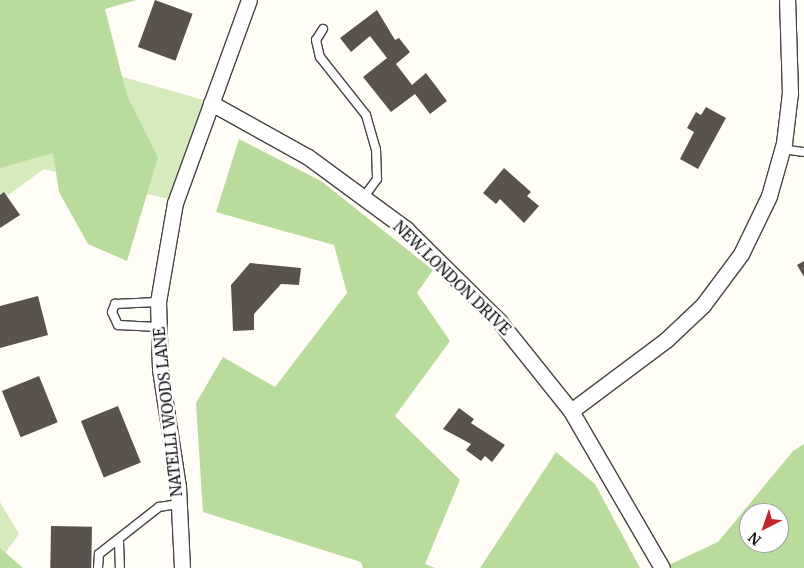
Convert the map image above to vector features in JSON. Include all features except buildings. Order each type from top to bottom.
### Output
[{"type":"street","name":"NATELLI WOODS LANE","points":[[182,568],[179,504],[158,327],[158,302],[175,203],[249,0]]},
{"type":"street","points":[[571,411],[666,340],[702,304],[741,254],[769,196],[782,149],[790,93],[787,0]]},
{"type":"street","name":"NEW LONDON DRIVE","points":[[211,103],[308,157],[406,229],[500,321],[571,411],[662,568]]},
{"type":"lane","points":[[323,29],[316,40],[320,57],[366,116],[376,149],[377,179],[363,198]]},
{"type":"lane","points":[[782,149],[804,152]]},
{"type":"lane","points":[[158,302],[115,304],[112,312],[118,325],[158,327]]},
{"type":"lane","points":[[98,568],[99,554],[119,542],[159,507],[179,504]]},
{"type":"lane","points":[[119,542],[120,568]]},
{"type":"green space","points":[[0,0],[136,0],[105,9],[127,96],[158,157],[127,261],[88,244],[59,192],[53,153],[0,168]]},
{"type":"green space","points":[[0,42],[204,100],[168,199],[44,169],[0,201]]},
{"type":"green space","points":[[239,139],[321,181],[433,270],[417,293],[450,341],[395,416],[460,480],[425,564],[435,568],[363,568],[361,562],[203,512],[196,403],[223,357],[275,387],[347,293],[334,245],[216,212]]},
{"type":"green space","points":[[804,444],[804,568],[662,568],[718,542],[739,517],[739,553],[789,553],[789,503],[750,503],[793,451]]},
{"type":"green space","points":[[556,452],[595,484],[640,568],[480,568]]},
{"type":"green space","points":[[0,502],[19,534],[0,560]]},
{"type":"green space","points":[[0,548],[23,568],[0,568]]}]
